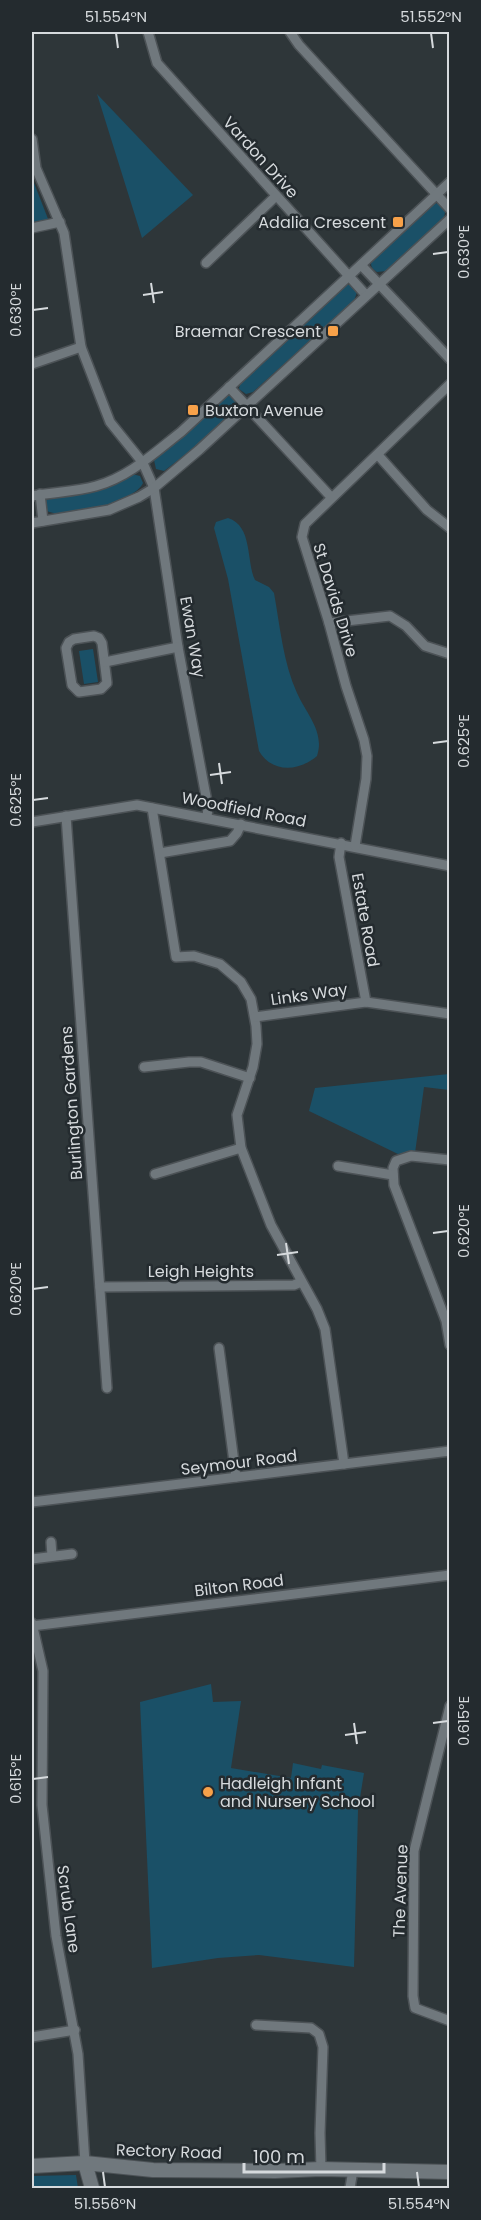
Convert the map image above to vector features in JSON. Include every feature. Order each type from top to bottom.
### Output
[{"type":"street","name":"Vardon Drive","points":[[148,32],[157,63],[366,295]]},
{"type":"street","points":[[290,32],[299,45],[450,209]]},
{"type":"street","points":[[32,139],[34,169],[64,233],[81,347],[110,422],[143,463]]},
{"type":"street","points":[[43,521],[36,495],[97,486],[120,477],[143,463],[229,387],[449,183]]},
{"type":"street","points":[[207,263],[276,195]]},
{"type":"street","points":[[32,523],[109,510],[154,488],[199,450],[450,219]]},
{"type":"street","points":[[32,228],[60,222]]},
{"type":"street","points":[[361,265],[450,358]]},
{"type":"street","points":[[32,364],[81,347]]},
{"type":"street","name":"St Davids Drive","points":[[355,846],[366,779],[367,756],[360,723],[344,680],[302,537],[305,524],[331,497],[378,455],[450,384]]},
{"type":"street","points":[[229,387],[331,497]]},
{"type":"street","points":[[378,455],[437,520],[450,528]]},
{"type":"street","name":"Ewan Way","points":[[143,463],[154,488],[178,647],[208,807],[207,817]]},
{"type":"street","points":[[329,623],[390,616],[406,626],[425,646],[450,654]]},
{"type":"street","points":[[97,636],[102,643],[105,662],[107,683],[105,687],[79,692],[72,685],[67,645],[74,639],[97,636]]},
{"type":"street","points":[[105,662],[178,647]]},
{"type":"street","name":"Woodfield Road","points":[[32,822],[137,805],[450,866]]},
{"type":"street","points":[[152,808],[176,957],[203,958],[228,969],[247,990],[255,1017],[257,1044],[250,1078],[237,1115],[241,1148],[271,1225],[317,1308],[326,1329],[344,1464]]},
{"type":"street","name":"Burlington Gardens","points":[[66,816],[107,1388]]},
{"type":"street","points":[[160,853],[230,841],[241,824]]},
{"type":"street","name":"Estate Road","points":[[341,843],[339,857],[366,1002]]},
{"type":"street","name":"Links Way","points":[[255,1017],[366,1002],[450,1014]]},
{"type":"street","points":[[144,1067],[201,1062],[250,1078]]},
{"type":"street","points":[[155,1174],[241,1148]]},
{"type":"street","points":[[450,1160],[411,1156],[396,1161],[393,1168],[394,1185],[448,1321],[450,1345]]},
{"type":"street","points":[[338,1166],[393,1175]]},
{"type":"street","name":"Leigh Heights","points":[[100,1287],[294,1285],[302,1282]]},
{"type":"street","points":[[219,1348],[236,1477]]},
{"type":"street","name":"Seymour Road","points":[[32,1502],[450,1451]]},
{"type":"street","points":[[51,1542],[52,1556]]},
{"type":"street","points":[[32,1558],[72,1554]]},
{"type":"street","name":"Bilton Road","points":[[32,1625],[450,1575]]},
{"type":"street","name":"Scrub Lane","points":[[32,1625],[43,1671],[42,1805],[56,1936],[75,2030],[85,2163]]},
{"type":"street","name":"The Avenue","points":[[450,1706],[414,1851],[413,1996],[415,2008],[450,2021]]},
{"type":"street","points":[[32,1774],[43,1772]]},
{"type":"street","points":[[256,2025],[311,2028],[319,2034],[323,2047],[321,2169]]},
{"type":"street","points":[[32,2037],[75,2030]]},
{"type":"street","points":[[85,2163],[92,2188]]},
{"type":"street","name":"Rectory Road","points":[[32,2166],[85,2163],[153,2169],[450,2172]]},
{"type":"street","points":[[350,2188],[353,2170]]},
{"type":"shaded area","points":[[97,94],[193,195],[142,238]]},
{"type":"shaded area","points":[[32,182],[50,224],[32,230]]},
{"type":"shaded area","points":[[438,203],[445,212],[444,218],[386,271],[377,272],[373,269],[372,258],[433,204]]},
{"type":"shaded area","points":[[343,285],[352,285],[357,292],[354,301],[253,392],[246,394],[239,389],[241,379]]},
{"type":"shaded area","points":[[224,395],[231,396],[237,402],[234,410],[194,448],[164,471],[156,469],[154,460]]},
{"type":"shaded area","points":[[132,474],[140,476],[143,483],[127,497],[113,503],[66,514],[46,510],[46,500],[80,493]]},
{"type":"shaded area","points":[[228,518],[242,528],[255,580],[269,587],[274,593],[288,669],[297,693],[317,731],[319,747],[317,756],[302,765],[286,768],[278,766],[264,758],[259,751],[228,579],[214,528],[216,522]]},
{"type":"shaded area","points":[[93,649],[98,682],[84,684],[79,651]]},
{"type":"shaded area","points":[[449,1074],[449,1090],[424,1087],[415,1153],[398,1154],[309,1111],[315,1088]]},
{"type":"shaded area","points":[[211,1684],[213,1702],[241,1701],[231,1768],[291,1778],[293,1763],[321,1769],[322,1765],[364,1773],[358,1810],[354,1967],[259,1955],[218,1958],[152,1968],[140,1702]]},
{"type":"shaded area","points":[[76,2175],[78,2188],[32,2188],[32,2176]]},
{"type":"place","name":"Adalia Crescent","points":[[398,222]]},
{"type":"place","name":"Braemar Crescent","points":[[333,331]]},
{"type":"place","name":"Buxton Avenue","points":[[193,410]]},
{"type":"place","name":"Hadleigh Infant and Nursery School","points":[[208,1792]]}]
